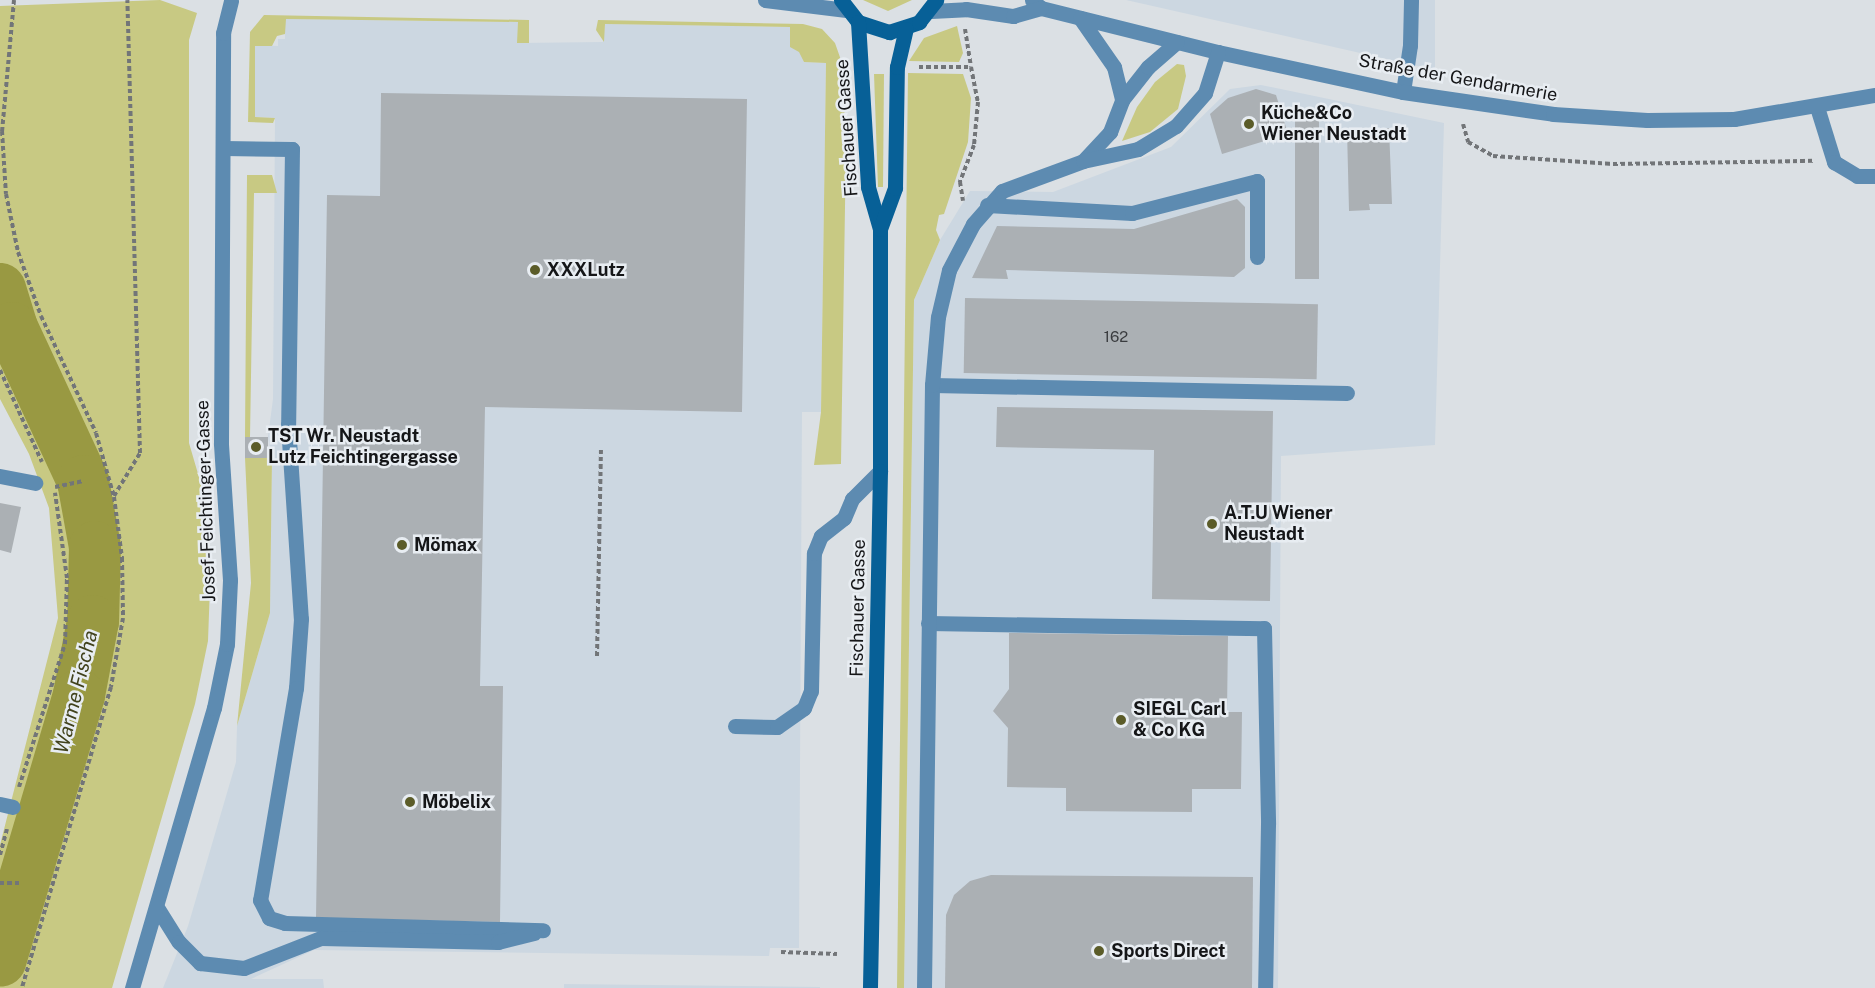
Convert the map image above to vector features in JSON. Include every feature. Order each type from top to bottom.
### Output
[{"type":"main road","points":[[843,5],[858,22],[889,32],[906,29],[933,5]]},
{"type":"main road","name":"Fischauer Gasse","points":[[858,22],[868,187],[880,229],[880,471],[870,988]]},
{"type":"main road","name":"Fischauer Gasse","points":[[880,229],[895,188],[897,67],[906,29]]},
{"type":"street","name":"Josef-Feichtinger-Gasse","points":[[132,988],[158,909],[214,708],[228,644],[230,580],[221,443],[223,33],[232,0]]},
{"type":"street","points":[[765,0],[843,5]]},
{"type":"street","points":[[1403,92],[1407,2]]},
{"type":"street","name":"Straße der Gendarmerie","points":[[933,5],[1012,16],[1036,4],[1080,18],[1218,52],[1403,92],[1552,114],[1647,120],[1734,119],[1817,107],[1875,95]]},
{"type":"street","points":[[1080,18],[1114,67],[1122,100]]},
{"type":"street","points":[[1083,161],[1110,132],[1122,100],[1148,67],[1177,42]]},
{"type":"street","points":[[924,988],[932,385],[938,317],[949,270],[973,224],[987,205],[1002,191],[1019,182],[1083,161],[1138,149],[1176,126],[1204,93],[1218,52]]},
{"type":"street","points":[[1817,107],[1834,162],[1857,176],[1875,176]]},
{"type":"street","points":[[158,909],[179,942],[200,963],[244,968],[321,938],[498,942],[543,930],[285,923],[269,918],[260,900],[296,688],[301,619],[288,425],[292,149],[224,148]]},
{"type":"street","points":[[987,205],[1132,213],[1257,181],[1257,257]]},
{"type":"street","points":[[932,385],[1347,393]]},
{"type":"street","points":[[735,726],[777,727],[793,720],[804,708],[811,691],[814,553],[821,536],[844,518],[852,499],[880,471]]},
{"type":"street","points":[[0,476],[35,483]]},
{"type":"street","points":[[928,623],[1264,628],[1268,824],[1265,988]]},
{"type":"path","points":[[14,0],[2,131],[6,194],[22,263],[41,316],[96,433],[114,497],[122,558],[123,618],[111,687],[22,988]]},
{"type":"path","points":[[114,497],[140,453],[127,0]]},
{"type":"path","points":[[897,67],[971,67],[978,102],[974,146],[960,182],[973,224]]},
{"type":"path","points":[[1456,100],[1468,142],[1493,156],[1613,164],[1834,162]]},
{"type":"path","points":[[0,370],[44,466]]},
{"type":"path","points":[[597,656],[601,450]]},
{"type":"path","points":[[0,855],[6,806],[64,644],[68,578],[54,487],[49,477]]},
{"type":"path","points":[[54,487],[83,481]]},
{"type":"path","points":[[0,883],[21,883]]},
{"type":"path","points":[[781,952],[837,954]]},
{"type":"shaded area","points":[[1126,0],[1435,0],[1435,70]]},
{"type":"shaded area","points":[[285,19],[519,22],[518,43],[603,42],[605,24],[790,27],[804,62],[826,63],[821,412],[802,412],[799,948],[770,948],[769,956],[314,950],[251,979],[323,979],[324,988],[163,988],[188,926],[236,762],[237,726],[270,613],[272,458],[268,437],[273,399],[275,118],[255,117],[255,45],[278,46],[278,39],[285,39]]},
{"type":"shaded area","points":[[1261,85],[1444,123],[1435,445],[1281,456],[1278,988],[904,988],[914,300],[940,240],[970,191],[1053,192],[1171,147],[1230,89]]},
{"type":"shaded area","points":[[564,984],[820,987],[820,988],[564,988]]},
{"type":"green space","points":[[160,0],[197,13],[189,40],[189,443],[201,484],[210,586],[208,641],[195,704],[112,988],[0,988],[0,845],[58,618],[49,508],[29,454],[0,399],[0,6]]},
{"type":"green space","points":[[863,0],[912,0],[888,11]]},
{"type":"green space","points":[[264,15],[529,20],[529,43],[517,43],[518,22],[286,19],[285,34],[277,36],[272,46],[255,46],[255,117],[275,118],[273,123],[248,122],[250,32]]},
{"type":"green space","points":[[598,20],[803,24],[822,29],[835,43],[842,63],[846,143],[841,464],[814,465],[821,412],[826,63],[804,62],[799,52],[790,47],[790,27],[605,24],[604,42],[596,30]]},
{"type":"green space","points":[[957,26],[963,53],[959,62],[909,61],[924,38]]},
{"type":"green space","points":[[1177,64],[1184,65],[1186,76],[1178,109],[1150,132],[1122,141],[1137,107],[1155,82]]},
{"type":"green space","points":[[908,73],[963,74],[971,98],[968,142],[944,214],[939,215],[936,230],[940,240],[914,300],[904,988],[897,988]]},
{"type":"green space","points":[[874,74],[884,74],[883,187],[878,187]]},
{"type":"green space","points":[[247,175],[272,175],[277,193],[254,193],[250,437],[245,437]]},
{"type":"green space","points":[[245,458],[272,458],[270,613],[237,726],[251,583]]},
{"type":"building","name":"Küche&Co Wiener Neustadt","points":[[1256,89],[1276,95],[1288,134],[1222,154],[1210,114],[1228,98]]},
{"type":"building","points":[[381,93],[747,99],[742,412],[485,407],[480,686],[503,686],[500,922],[316,918],[327,195],[380,196]]},
{"type":"building","points":[[1295,112],[1319,112],[1319,279],[1295,279]]},
{"type":"building","points":[[1389,128],[1392,204],[1369,204],[1370,210],[1349,211],[1347,130]]},
{"type":"building","points":[[1237,199],[1245,207],[1245,268],[1234,277],[1006,270],[1008,279],[972,278],[997,226],[1134,229]]},
{"type":"building","points":[[965,298],[1318,304],[1317,379],[964,373]]},
{"type":"building","name":"A.T.U Wiener Neustadt","points":[[997,407],[1273,411],[1270,601],[1152,599],[1154,450],[996,447]]},
{"type":"building","name":"TST Wr. Neustadt Lutz Feichtingergasse","points":[[245,437],[268,437],[268,458],[245,458]]},
{"type":"building","points":[[0,503],[21,507],[11,553],[0,550]]},
{"type":"building","name":"SIEGL Carl & Co KG","points":[[1009,633],[1228,636],[1227,712],[1242,712],[1241,789],[1192,789],[1192,812],[1066,811],[1066,788],[1007,787],[1008,728],[993,711],[1009,689]]},
{"type":"building","name":"Sports Direct","points":[[991,875],[1253,877],[1252,988],[945,988],[946,915],[954,895],[970,881]]},
{"type":"waterway","name":"Warme Fischa","points":[[0,289],[12,328],[83,481],[95,547],[93,621],[79,695],[0,961]]},
{"type":"place","name":"Küche&Co Wiener Neustadt","points":[[1249,124]]},
{"type":"place","name":"XXXLutz","points":[[535,270]]},
{"type":"place","name":"TST Wr. Neustadt Lutz Feichtingergasse","points":[[256,447]]},
{"type":"place","name":"A.T.U Wiener Neustadt","points":[[1212,524]]},
{"type":"place","name":"Mömax","points":[[402,545]]},
{"type":"place","name":"SIEGL Carl & Co KG","points":[[1121,720]]},
{"type":"place","name":"Möbelix","points":[[410,802]]},
{"type":"place","name":"Sports Direct","points":[[1099,951]]}]
